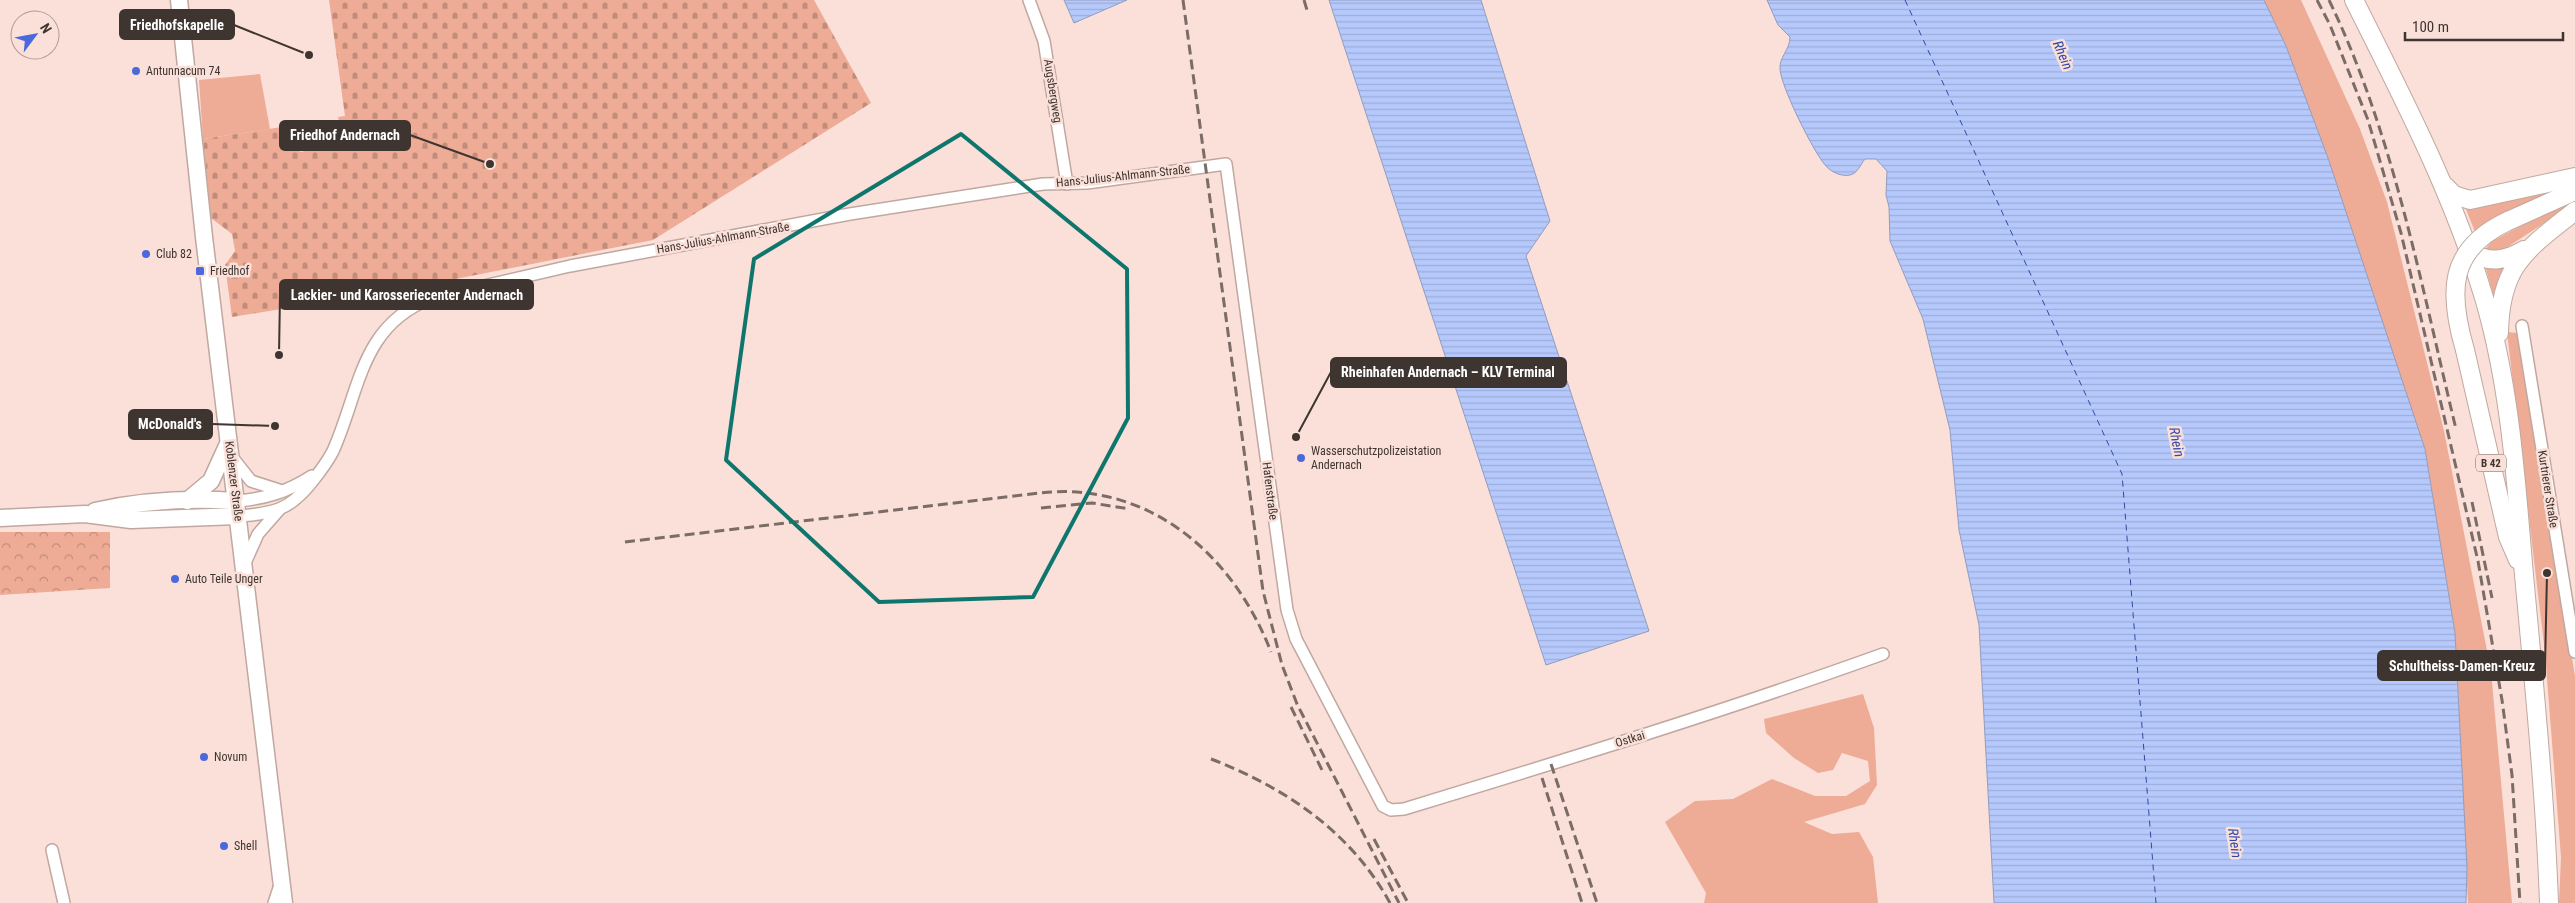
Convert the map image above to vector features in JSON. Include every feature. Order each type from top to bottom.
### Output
[{"type":"main road","name":"B 42","points":[[2354,0],[2442,182],[2469,251],[2498,354],[2510,411],[2543,783],[2549,903]]},
{"type":"main road","name":"B 42","points":[[2442,182],[2454,195],[2470,200],[2575,177]]},
{"type":"main road","name":"B 42","points":[[2524,574],[2508,537],[2454,300],[2458,272],[2466,253],[2478,238],[2508,221],[2575,191]]},
{"type":"main road","name":"B 42","points":[[2498,354],[2500,313],[2504,287],[2515,264],[2527,249],[2575,211]]},
{"type":"main road","name":"B 42","points":[[2469,251],[2479,258],[2498,260],[2527,249]]},
{"type":"street","name":"Koblenzer Straße","points":[[180,0],[201,213],[284,903]]},
{"type":"street","name":"Augsbergweg","points":[[1029,0],[1044,41],[1067,184]]},
{"type":"street","name":"Hans-Julius-Ahlmann-Straße","points":[[244,565],[258,534],[280,509],[301,494],[332,453],[359,374],[377,341],[399,316],[416,305],[432,298],[570,266],[850,214],[1016,188],[1067,184],[1226,164]]},
{"type":"street","name":"Hafenstraße","points":[[1226,164],[1287,610],[1296,639],[1377,799]]},
{"type":"street","name":"Kurtrierer Straße","points":[[2522,326],[2575,652]]},
{"type":"street","points":[[187,501],[211,481],[230,449],[251,481],[272,490],[284,492]]},
{"type":"street","name":"Hans-Julius-Ahlmann-Straße","points":[[237,509],[284,492],[321,470]]},
{"type":"street","points":[[86,514],[119,506],[187,501],[237,509]]},
{"type":"street","points":[[0,518],[86,514],[131,520],[237,509]]},
{"type":"street","name":"Hans-Julius-Ahlmann-Straße","points":[[237,509],[280,509]]},
{"type":"street","name":"Ostkai","points":[[1377,799],[1391,810],[1404,809],[1691,720],[1883,654]]},
{"type":"street","points":[[52,850],[64,903]]},
{"type":"street","points":[[274,903],[281,881]]},
{"type":"highlighted area","points":[[961,134],[1127,269],[1128,418],[1033,597],[879,602],[726,460],[754,259]]},
{"type":"green space","points":[[329,0],[814,0],[871,103],[653,240],[415,287],[232,317],[225,265],[235,251],[232,234],[211,218],[203,139],[295,125],[300,152],[343,144],[338,117],[345,116]]},
{"type":"green space","points":[[2264,0],[2301,0],[2360,129],[2387,202],[2444,431],[2491,671],[2512,903],[2468,903],[2455,633],[2425,449],[2328,158],[2286,46]]},
{"type":"green space","points":[[260,74],[270,129],[203,139],[199,80]]},
{"type":"green space","points":[[2575,181],[2475,232],[2464,204]]},
{"type":"green space","points":[[2575,198],[2575,203],[2509,246],[2502,250],[2484,251],[2492,241]]},
{"type":"green space","points":[[2509,261],[2495,301],[2484,262]]},
{"type":"green space","points":[[2507,332],[2518,333],[2575,676],[2575,903],[2559,903],[2561,857],[2545,653]]},
{"type":"green space","points":[[0,532],[110,532],[110,588],[0,595]]},
{"type":"green space","points":[[1863,694],[1874,728],[1877,785],[1865,804],[1804,822],[1832,834],[1859,832],[1873,857],[1878,903],[1704,903],[1706,893],[1665,822],[1695,801],[1733,799],[1772,779],[1815,796],[1846,796],[1870,781],[1868,761],[1842,753],[1833,770],[1818,773],[1794,758],[1766,733],[1764,719]]},
{"type":"water","points":[[1064,0],[1127,0],[1074,23]]},
{"type":"water","points":[[1329,0],[1481,0],[1550,221],[1526,256],[1649,631],[1546,665]]},
{"type":"water","name":"Rhein","points":[[1767,0],[2264,0],[2286,46],[2328,158],[2425,449],[2455,633],[2467,867],[2466,903],[1994,903],[1979,625],[1959,530],[1950,430],[1923,319],[1890,241],[1889,207],[1886,195],[1887,171],[1876,159],[1865,159],[1855,172],[1850,175],[1844,175],[1831,170],[1821,159],[1799,119],[1786,90],[1780,65],[1790,42],[1790,37],[1778,25]]},
{"type":"ferry route","points":[[1905,0],[2122,474],[2156,903]]},
{"type":"railway","points":[[1183,0],[1263,591],[1282,665],[1297,704],[1399,903]]},
{"type":"railway","points":[[1304,0],[1307,10]]},
{"type":"railway","points":[[2317,0],[2330,25],[2368,120],[2401,233],[2478,561],[2502,700],[2512,775],[2520,903]]},
{"type":"railway","points":[[2329,0],[2352,51],[2389,157],[2418,266],[2456,429]]},
{"type":"railway","points":[[625,542],[1039,493],[1077,492],[1111,497],[1142,508],[1171,524],[1197,544],[1220,567],[1240,593],[1257,622],[1271,652]]},
{"type":"railway","points":[[2472,502],[2492,598]]},
{"type":"railway","points":[[1041,508],[1092,503],[1130,509]]},
{"type":"railway","points":[[1291,707],[1323,772]]},
{"type":"railway","points":[[1211,759],[1265,784],[1314,815],[1356,855],[1390,903]]},
{"type":"railway","points":[[1551,764],[1597,903]]},
{"type":"railway","points":[[1542,778],[1582,903]]},
{"type":"railway","points":[[1374,839],[1408,903]]},
{"type":"place","name":"Friedhofskapelle","points":[[309,55]]},
{"type":"place","name":"Antunnacum 74","points":[[136,71]]},
{"type":"place","name":"Friedhof Andernach","points":[[490,164]]},
{"type":"place","name":"Club 82","points":[[146,254]]},
{"type":"place","name":"Friedhof","points":[[200,271]]},
{"type":"place","name":"Lackier- und Karosseriecenter Andernach","points":[[279,355]]},
{"type":"place","name":"McDonald's","points":[[275,426]]},
{"type":"place","name":"Rheinhafen Andernach – KLV Terminal","points":[[1296,437]]},
{"type":"place","name":"Wasserschutzpolizeistation Andernach","points":[[1301,458]]},
{"type":"place","name":"Schultheiss-Damen-Kreuz","points":[[2547,573]]},
{"type":"place","name":"Auto Teile Unger","points":[[175,579]]},
{"type":"place","name":"Novum","points":[[204,757]]},
{"type":"place","name":"Shell","points":[[224,846]]}]
